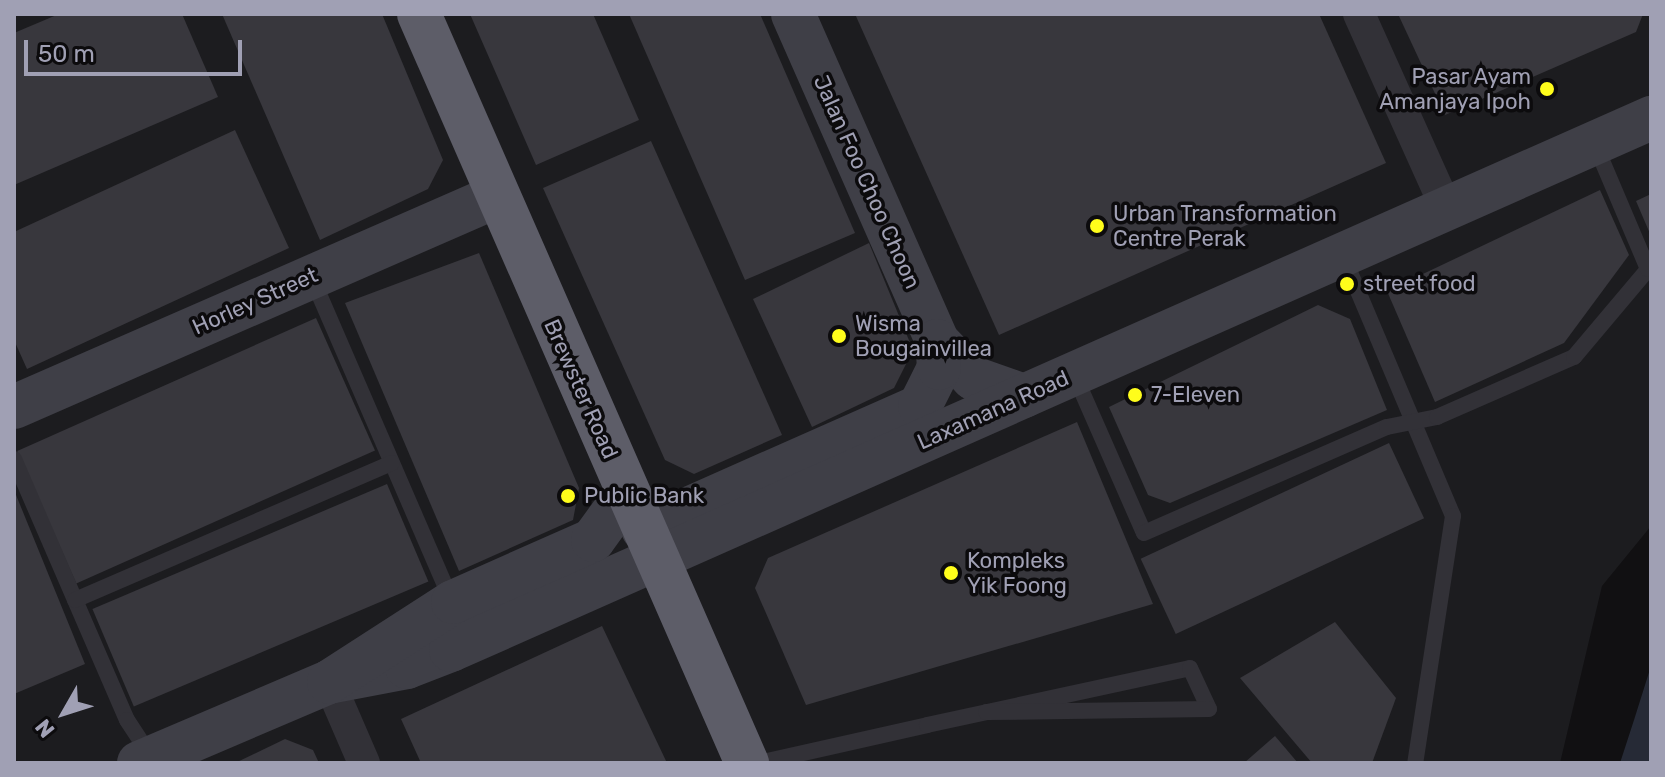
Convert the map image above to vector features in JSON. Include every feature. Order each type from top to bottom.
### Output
[{"type":"highway","name":"Brewster Road","points":[[419,14],[747,763]]},
{"type":"street","name":"Jalan Foo Choo Choon","points":[[793,14],[937,341],[973,378],[1024,396]]},
{"type":"street","points":[[1359,14],[1446,208]]},
{"type":"street","name":"Laxamana Road","points":[[149,761],[329,682],[453,602],[593,540],[642,527],[1024,396],[1651,118]]},
{"type":"street","name":"Horley Street","points":[[14,406],[497,196]]},
{"type":"street","points":[[642,527],[920,406],[939,368],[937,341]]},
{"type":"street","name":"Laxamana Road","points":[[329,682],[407,667],[642,527]]},
{"type":"street","points":[[329,682],[364,763]]},
{"type":"lane","points":[[1074,374],[1144,533],[1414,421],[1437,417],[1574,357],[1648,269],[1594,143]]},
{"type":"lane","points":[[1342,253],[1414,421],[1454,533],[1415,763]]},
{"type":"lane","points":[[311,277],[453,602]]},
{"type":"lane","points":[[14,459],[127,720],[149,761]]},
{"type":"lane","points":[[75,600],[392,463]]},
{"type":"lane","points":[[759,763],[986,712],[1190,668],[1209,709],[986,712]]},
{"type":"shaded area","points":[[14,14],[1651,14],[1651,526],[1602,586],[1560,763],[14,763]]},
{"type":"water","points":[[1651,666],[1651,763],[1620,763],[1634,720]]},
{"type":"building","points":[[59,14],[182,14],[218,97],[14,185],[14,33]]},
{"type":"building","points":[[222,14],[382,14],[443,160],[428,189],[320,240]]},
{"type":"building","points":[[470,14],[593,14],[639,120],[536,165]]},
{"type":"building","points":[[629,14],[760,14],[855,233],[745,280]]},
{"type":"building","name":"Urban Transformation Centre Perak","points":[[855,14],[1319,14],[1386,163],[999,335]]},
{"type":"building","points":[[1398,14],[1643,14],[1636,32],[1445,115]]},
{"type":"building","points":[[235,130],[289,248],[27,369],[14,340],[14,232]]},
{"type":"building","points":[[651,141],[782,435],[694,474],[665,460],[543,188]]},
{"type":"building","points":[[1600,190],[1629,255],[1564,343],[1435,402],[1387,291]]},
{"type":"building","points":[[1651,194],[1651,236],[1636,201]]},
{"type":"building","name":"Wisma Bougainvillea","points":[[869,243],[913,350],[894,388],[812,427],[753,299]]},
{"type":"building","points":[[479,253],[579,488],[573,520],[459,571],[345,303]]},
{"type":"building","points":[[1318,305],[1350,319],[1387,410],[1170,503],[1148,495],[1109,407]]},
{"type":"building","points":[[316,318],[375,450],[76,583],[17,451]]},
{"type":"building","name":"Kompleks Yik Foong","points":[[1077,422],[1153,604],[806,705],[755,588],[768,558]]},
{"type":"building","points":[[1389,443],[1424,518],[1176,634],[1141,559]]},
{"type":"building","points":[[387,484],[428,582],[134,707],[92,609]]},
{"type":"building","points":[[14,490],[85,664],[14,694]]},
{"type":"building","points":[[1335,622],[1396,698],[1372,763],[1312,763],[1240,678]]},
{"type":"building","points":[[602,626],[667,763],[421,763],[401,719]]},
{"type":"building","points":[[1275,736],[1298,763],[1244,763]]},
{"type":"building","points":[[285,739],[313,750],[319,763],[235,763]]},
{"type":"place","name":"Pasar Ayam Amanjaya Ipoh","points":[[1547,89]]},
{"type":"place","name":"Urban Transformation Centre Perak","points":[[1097,226]]},
{"type":"place","name":"street food","points":[[1347,284]]},
{"type":"place","name":"Wisma Bougainvillea","points":[[839,336]]},
{"type":"place","name":"7-Eleven","points":[[1135,395]]},
{"type":"place","name":"Public Bank","points":[[568,496]]},
{"type":"place","name":"Kompleks Yik Foong","points":[[951,573]]}]
